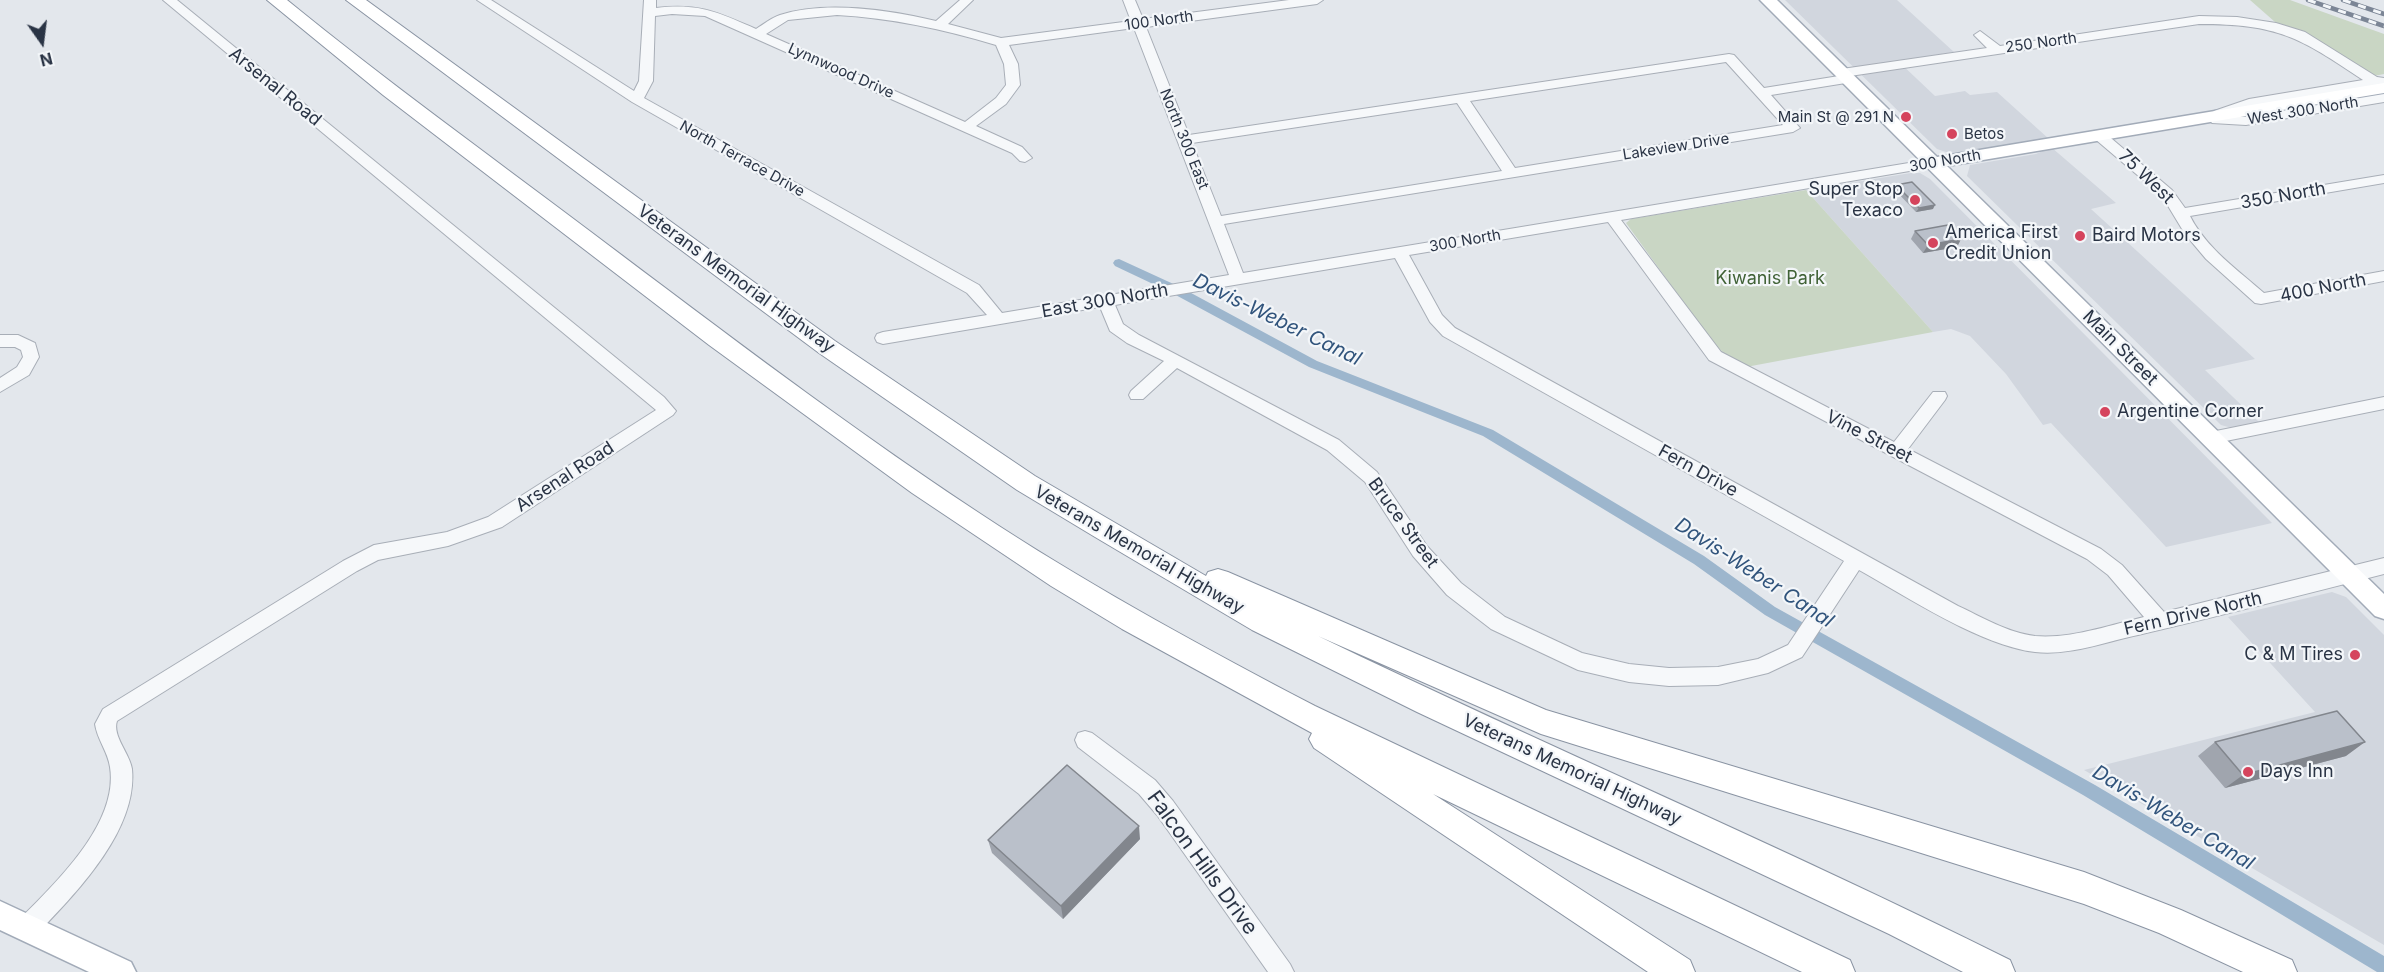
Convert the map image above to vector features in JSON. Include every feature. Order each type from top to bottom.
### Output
[{"type":"highway","points":[[276,0],[755,368],[982,529],[1129,619],[1213,667],[1459,792],[1838,972]]},
{"type":"highway","name":"Veterans Memorial Highway","points":[[355,0],[827,347],[1026,483],[1104,530],[1262,622],[1428,703],[1901,923],[1998,972]]},
{"type":"highway","points":[[1104,530],[1541,722],[2069,883],[2161,917],[2260,965],[2280,972]]},
{"type":"highway","points":[[1213,667],[1678,972]]},
{"type":"main road","name":"Main Street","points":[[1768,0],[2384,609]]},
{"type":"main road","name":"300 North","points":[[1933,163],[2320,99],[2381,84]]},
{"type":"main road","points":[[0,915],[121,972]]},
{"type":"street","name":"Arsenal Road","points":[[27,928],[87,861],[104,833],[119,799],[121,768],[105,724],[110,715],[350,566],[374,553],[448,539],[495,522],[667,411],[658,401],[169,0]]},
{"type":"street","name":"North Terrace Drive","points":[[483,0],[637,99],[973,289],[999,319]]},
{"type":"street","points":[[940,24],[967,0]]},
{"type":"street","name":"North 300 East","points":[[1129,0],[1239,279]]},
{"type":"street","name":"100 North","points":[[1001,42],[1317,0]]},
{"type":"street","points":[[757,34],[784,17],[806,9],[867,5],[1001,42],[1011,64],[1013,85],[1001,101],[966,127]]},
{"type":"street","points":[[637,99],[646,81],[650,6]]},
{"type":"street","name":"Lynnwood Drive","points":[[650,6],[707,12],[1017,150],[1025,158]]},
{"type":"street","name":"250 North","points":[[1844,76],[1997,50],[2199,20],[2240,21],[2265,25],[2299,35],[2381,84]]},
{"type":"street","points":[[1980,35],[1997,50]]},
{"type":"street","name":"Lakeview Drive","points":[[1184,140],[1729,58],[1793,128],[1216,221]]},
{"type":"street","points":[[1761,93],[1844,76]]},
{"type":"street","name":"West 300 North","points":[[2197,120],[2249,103],[2381,84]]},
{"type":"street","points":[[1461,98],[1511,174]]},
{"type":"street","name":"West 300 North","points":[[2197,120],[2246,121],[2384,98]]},
{"type":"street","name":"75 West","points":[[2100,136],[2158,185],[2181,213],[2190,231],[2211,255],[2261,299]]},
{"type":"street","name":"300 North","points":[[1399,252],[1933,163]]},
{"type":"street","name":"350 North","points":[[2181,213],[2384,179]]},
{"type":"street","name":"Vine Street","points":[[1611,216],[1715,356],[2094,554],[2115,570],[2161,622]]},
{"type":"street","name":"East 300 North","points":[[883,338],[1399,252]]},
{"type":"street","name":"Fern Drive","points":[[1399,252],[1436,318],[1449,332],[1976,626],[2035,644]]},
{"type":"street","name":"400 North","points":[[2261,299],[2384,276]]},
{"type":"street","name":"Bruce Street","points":[[1105,301],[1116,327],[1133,339],[1333,445],[1371,477],[1419,551],[1454,589],[1498,623],[1540,645],[1588,664],[1629,673],[1670,677],[1718,676],[1761,667],[1795,651],[1856,559]]},
{"type":"street","points":[[0,342],[18,341],[29,347],[31,357],[23,371],[0,386]]},
{"type":"street","points":[[1137,395],[1176,360]]},
{"type":"street","points":[[1897,452],[1939,396]]},
{"type":"street","points":[[2211,438],[2384,403]]},
{"type":"street","name":"Fern Drive North","points":[[2035,644],[2072,642],[2384,566]]},
{"type":"street","name":"Falcon Hills Drive","points":[[1085,740],[1147,787],[1166,808],[1282,972]]},
{"type":"shaded area","points":[[1785,0],[1897,0],[1954,52],[1898,61],[1935,96],[1965,91],[1970,95],[1997,92],[2049,139],[1949,153],[1937,149]]},
{"type":"shaded area","points":[[2051,147],[2116,203],[2091,209],[2255,359],[2205,370],[2260,423],[2232,428],[2221,425],[1967,176],[1970,165],[2036,154]]},
{"type":"shaded area","points":[[1920,173],[1930,179],[2272,523],[2166,547],[2051,423],[2043,425],[2006,374],[1970,336],[1951,329],[1933,332],[1806,190]]},
{"type":"shaded area","points":[[2332,592],[2346,597],[2384,635],[2384,945],[2084,770],[2315,712],[2228,617]]},
{"type":"green space","points":[[2250,0],[2290,0],[2384,34],[2384,74],[2374,76],[2306,34],[2275,22]]},
{"type":"green space","name":"Kiwanis Park","points":[[1806,190],[1933,332],[1746,367],[1726,355],[1713,343],[1626,223],[1631,219]]},
{"type":"building","points":[[1912,182],[1935,205],[1919,208],[1896,185]]},
{"type":"building","points":[[1948,225],[1961,239],[1928,245],[1915,231]]},
{"type":"building","name":"Days Inn","points":[[2337,711],[2365,742],[2243,775],[2215,742]]},
{"type":"building","points":[[1067,765],[1139,826],[1061,906],[988,840]]},
{"type":"waterway","name":"Davis-Weber Canal","points":[[1119,263],[1176,290],[1313,364],[1488,433],[1699,560],[1770,611],[2089,790],[2384,966]]},
{"type":"railway","points":[[2308,0],[2384,26]]},
{"type":"railway","points":[[2343,0],[2384,14]]},
{"type":"place","name":"Main St @ 291 N","points":[[1906,117]]},
{"type":"place","name":"Betos","points":[[1952,134]]},
{"type":"place","name":"Super Stop Texaco","points":[[1915,200]]},
{"type":"place","name":"Baird Motors","points":[[2080,236]]},
{"type":"place","name":"America First Credit Union","points":[[1933,243]]},
{"type":"place","name":"Argentine Corner","points":[[2105,412]]},
{"type":"place","name":"C & M Tires","points":[[2355,655]]},
{"type":"place","name":"Days Inn","points":[[2248,772]]}]
